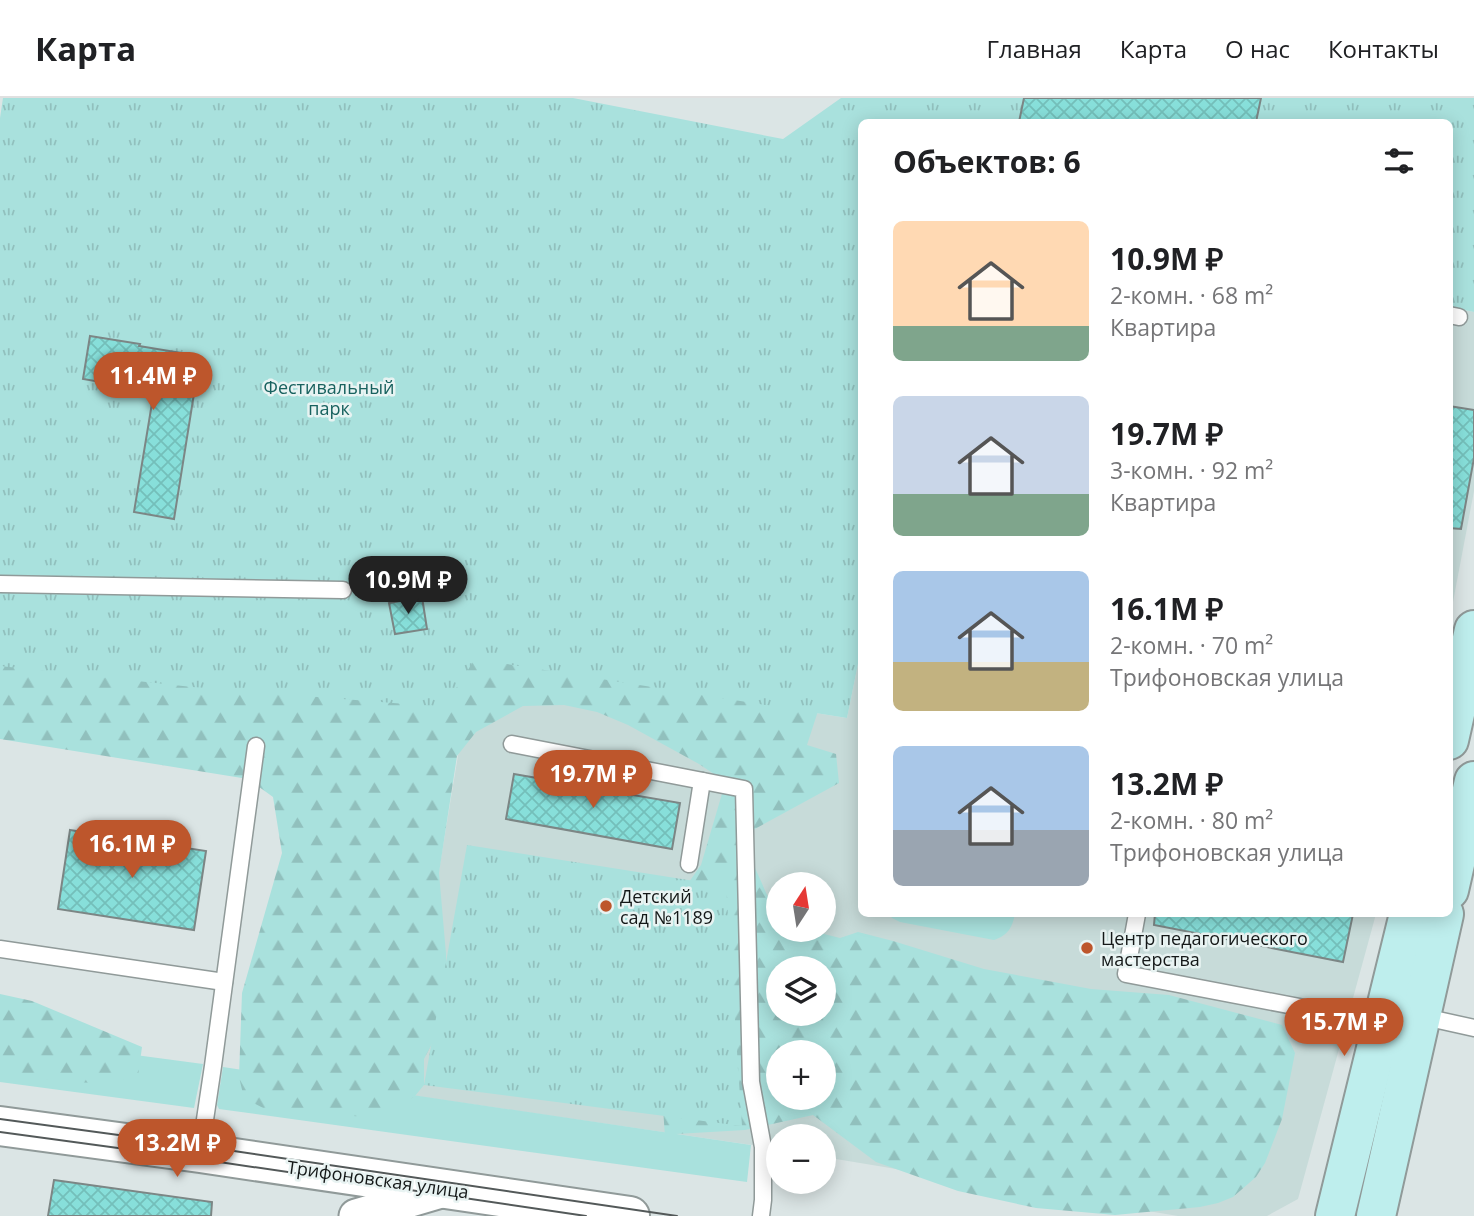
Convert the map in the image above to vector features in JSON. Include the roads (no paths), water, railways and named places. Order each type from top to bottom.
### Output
[{"type":"main road","points":[[1453,718],[1467,643]]},
{"type":"main road","points":[[1453,872],[1474,780]]},
{"type":"main road","points":[[1335,1216],[1408,917]]},
{"type":"main road","points":[[1376,1216],[1443,917]]},
{"type":"street","name":"Трифоновская улица","points":[[0,1126],[615,1215]]},
{"type":"street","points":[[362,1215],[447,1189]]},
{"type":"lane","points":[[0,584],[343,590]]},
{"type":"lane","points":[[512,744],[744,789],[751,1082],[763,1147],[761,1216]]},
{"type":"lane","points":[[200,1153],[256,746]]},
{"type":"lane","points":[[689,864],[702,781]]},
{"type":"lane","points":[[1136,917],[1126,974],[1383,1023]]},
{"type":"lane","points":[[0,949],[224,982]]},
{"type":"lane","points":[[1420,1016],[1474,1028]]},
{"type":"tram line","points":[[0,1119],[677,1216]]},
{"type":"tram line","points":[[0,1132],[586,1216]]},
{"type":"place","name":"Детский сад №1189","points":[[606,906]]},
{"type":"place","name":"Центр педагогического мастерства","points":[[1087,948]]},
{"type":"park label","name":"Фестивальный парк","points":[[329,397]]}]
